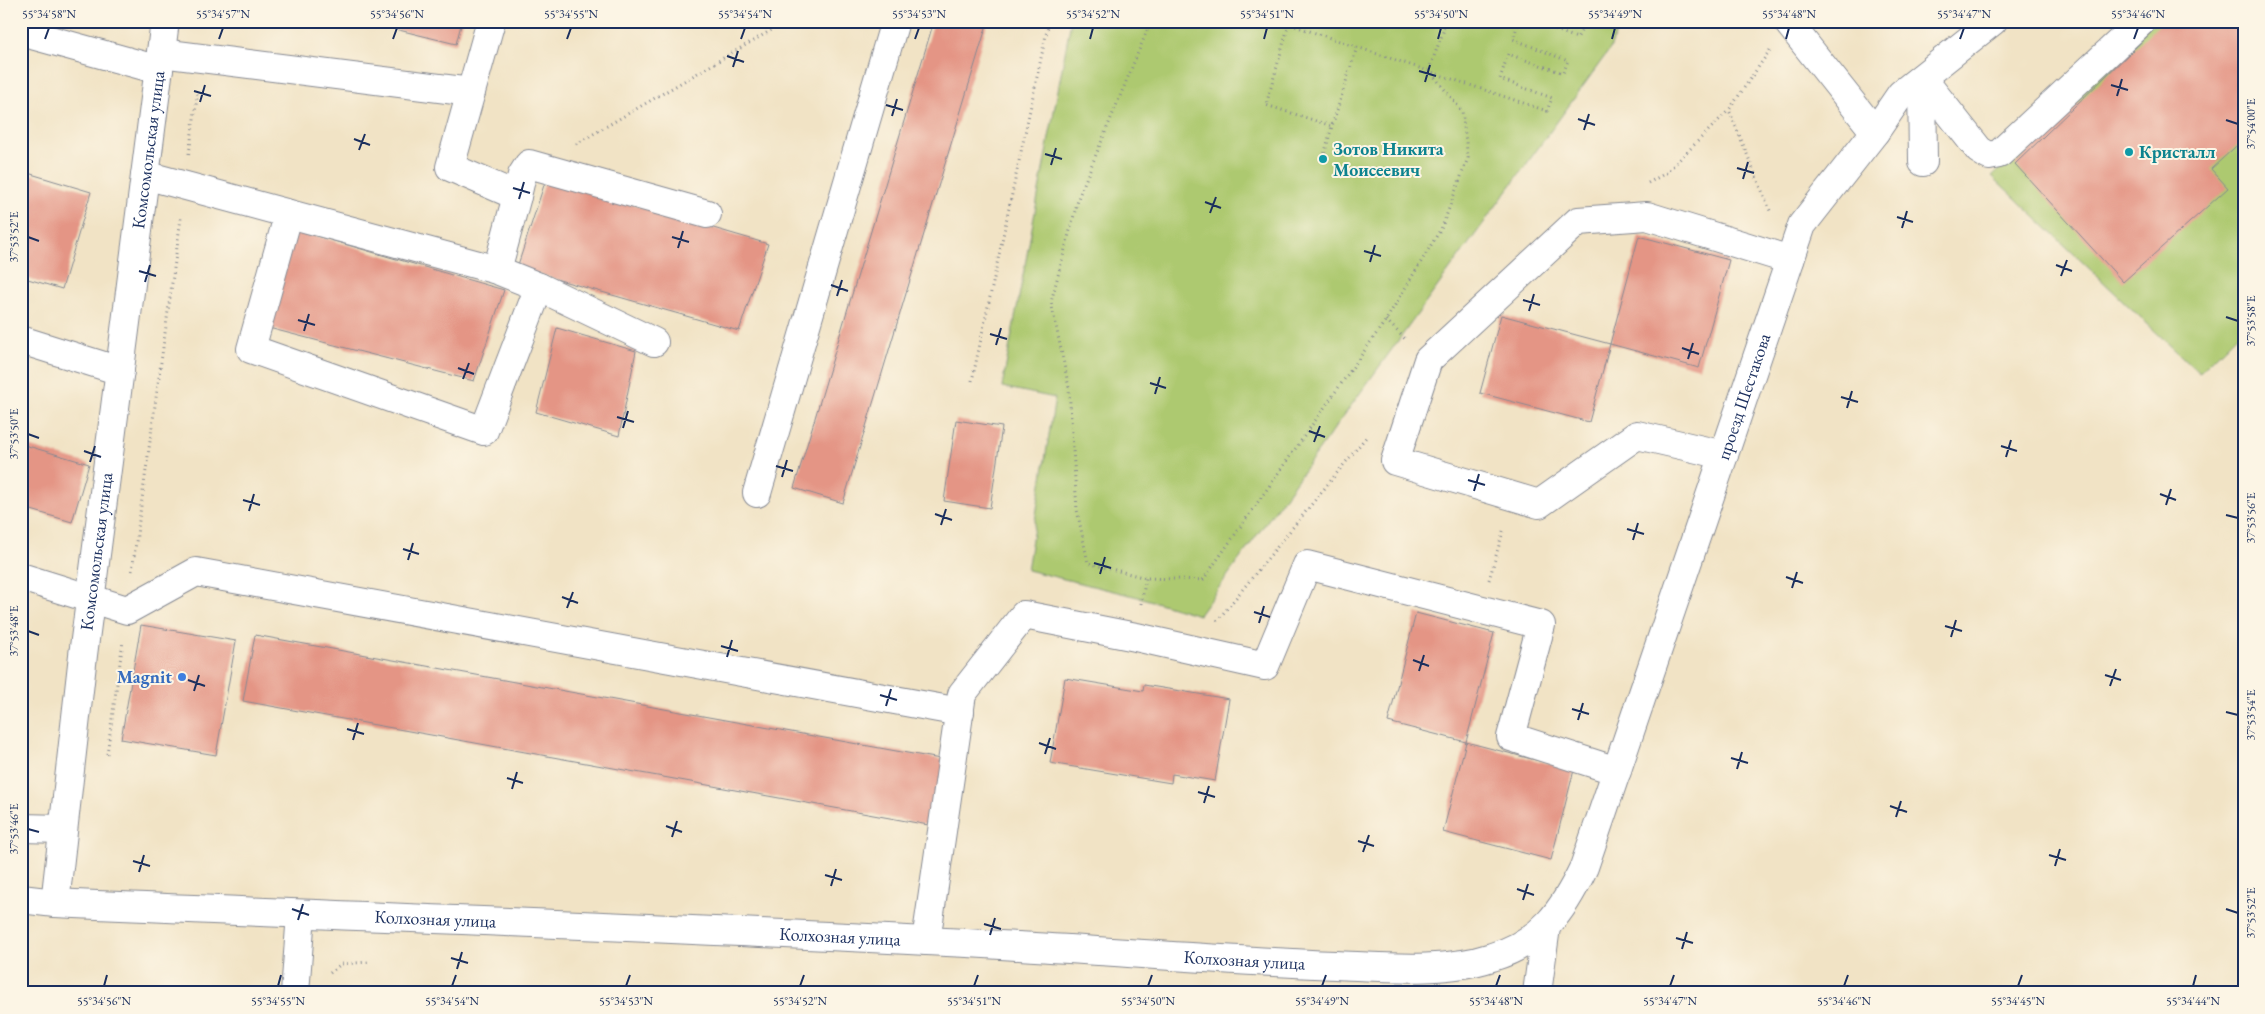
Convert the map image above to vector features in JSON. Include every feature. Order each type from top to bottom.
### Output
[{"type":"street","name":"Комсомольская улица","points":[[55,903],[90,598],[165,21]]},
{"type":"street","points":[[491,21],[450,167],[517,196]]},
{"type":"street","points":[[757,493],[895,21]]},
{"type":"street","points":[[1787,21],[1874,132]]},
{"type":"street","name":"проезд Шестакова","points":[[1595,836],[1802,225],[1901,94],[1993,21]]},
{"type":"street","points":[[1922,78],[1979,150],[1989,156],[2000,154],[2142,21]]},
{"type":"street","points":[[21,32],[160,61],[471,92]]},
{"type":"street","points":[[1922,78],[1922,162]]},
{"type":"street","points":[[497,270],[522,175],[529,164],[706,214]]},
{"type":"street","points":[[145,175],[497,270],[539,287],[654,342]]},
{"type":"street","points":[[286,213],[285,227],[250,349],[484,432],[539,287]]},
{"type":"street","points":[[1724,455],[1637,435],[1539,504],[1395,461],[1428,360],[1578,221],[1647,216],[1790,260]]},
{"type":"street","points":[[21,340],[120,371]]},
{"type":"street","points":[[926,941],[962,694],[1024,616],[1265,666],[1307,565],[1540,624],[1511,737],[1617,771]]},
{"type":"street","points":[[21,578],[127,610],[196,572],[960,712]]},
{"type":"street","points":[[21,828],[63,829]]},
{"type":"street","name":"Колхозная улица","points":[[21,899],[55,903],[926,941],[1302,963],[1409,967],[1465,963],[1491,958],[1519,946],[1546,927],[1568,900],[1584,866],[1595,836]]},
{"type":"street","points":[[295,993],[302,914]]},
{"type":"street","points":[[1537,993],[1546,927]]},
{"type":"path","points":[[538,166],[787,21]]},
{"type":"path","points":[[972,381],[1049,21]]},
{"type":"path","points":[[1151,21],[1079,196],[1051,302],[1069,388],[1077,510],[1088,563],[1146,578],[1203,580],[1386,320],[1442,227],[1468,158],[1462,111],[1429,70]]},
{"type":"path","points":[[1280,21],[1289,22],[1357,48],[1429,70],[1547,111],[1552,98],[1500,79],[1508,54],[1563,73],[1568,61],[1513,39],[1519,21]]},
{"type":"path","points":[[1429,70],[1447,21]]},
{"type":"path","points":[[1532,21],[1578,38],[1587,21]]},
{"type":"path","points":[[1289,22],[1266,105],[1332,126]]},
{"type":"path","points":[[1323,159],[1357,48]]},
{"type":"path","points":[[1642,186],[1666,173],[1729,110],[1771,48]]},
{"type":"path","points":[[1729,110],[1790,260]]},
{"type":"path","points":[[1194,650],[1372,429]]},
{"type":"path","points":[[1481,609],[1513,496]]},
{"type":"path","points":[[324,977],[341,964],[369,962]]},
{"type":"green space","points":[[1071,21],[1620,21],[1610,49],[1199,615],[1142,598],[1027,570],[1055,398],[1002,387]]},
{"type":"green space","name":"Кристалл","points":[[2153,21],[2244,21],[2244,328],[2199,373],[1992,176]]},
{"type":"building","points":[[362,21],[462,21],[456,44]]},
{"type":"building","points":[[934,21],[988,21],[843,503],[794,488]]},
{"type":"building","name":"Кристалл","points":[[2163,21],[2244,21],[2244,139],[2211,169],[2228,188],[2123,282],[2015,164]]},
{"type":"building","points":[[21,171],[91,192],[62,289],[21,277]]},
{"type":"building","points":[[546,179],[768,244],[739,331],[517,268]]},
{"type":"building","points":[[285,227],[504,290],[474,381],[257,325]]},
{"type":"building","points":[[1639,236],[1729,260],[1699,368],[1610,344]]},
{"type":"building","points":[[1501,315],[1610,344],[1589,422],[1480,393]]},
{"type":"building","points":[[557,328],[636,351],[619,436],[536,412]]},
{"type":"building","points":[[956,420],[1002,427],[990,508],[944,501]]},
{"type":"building","points":[[21,444],[89,464],[72,522],[21,507]]},
{"type":"building","points":[[1416,613],[1494,633],[1466,742],[1388,722]]},
{"type":"building","points":[[141,625],[236,641],[216,755],[121,739]]},
{"type":"building","points":[[255,635],[946,760],[934,826],[243,701]]},
{"type":"building","points":[[1065,678],[1143,691],[1144,685],[1229,699],[1215,781],[1172,774],[1171,783],[1050,763]]},
{"type":"building","points":[[1466,742],[1574,770],[1551,860],[1443,832]]},
{"type":"place","name":"Кристалл","points":[[2129,152]]},
{"type":"place","name":"Зотов Никита Моисеевич","points":[[1323,159]]},
{"type":"place","name":"Magnit","points":[[182,677]]}]
